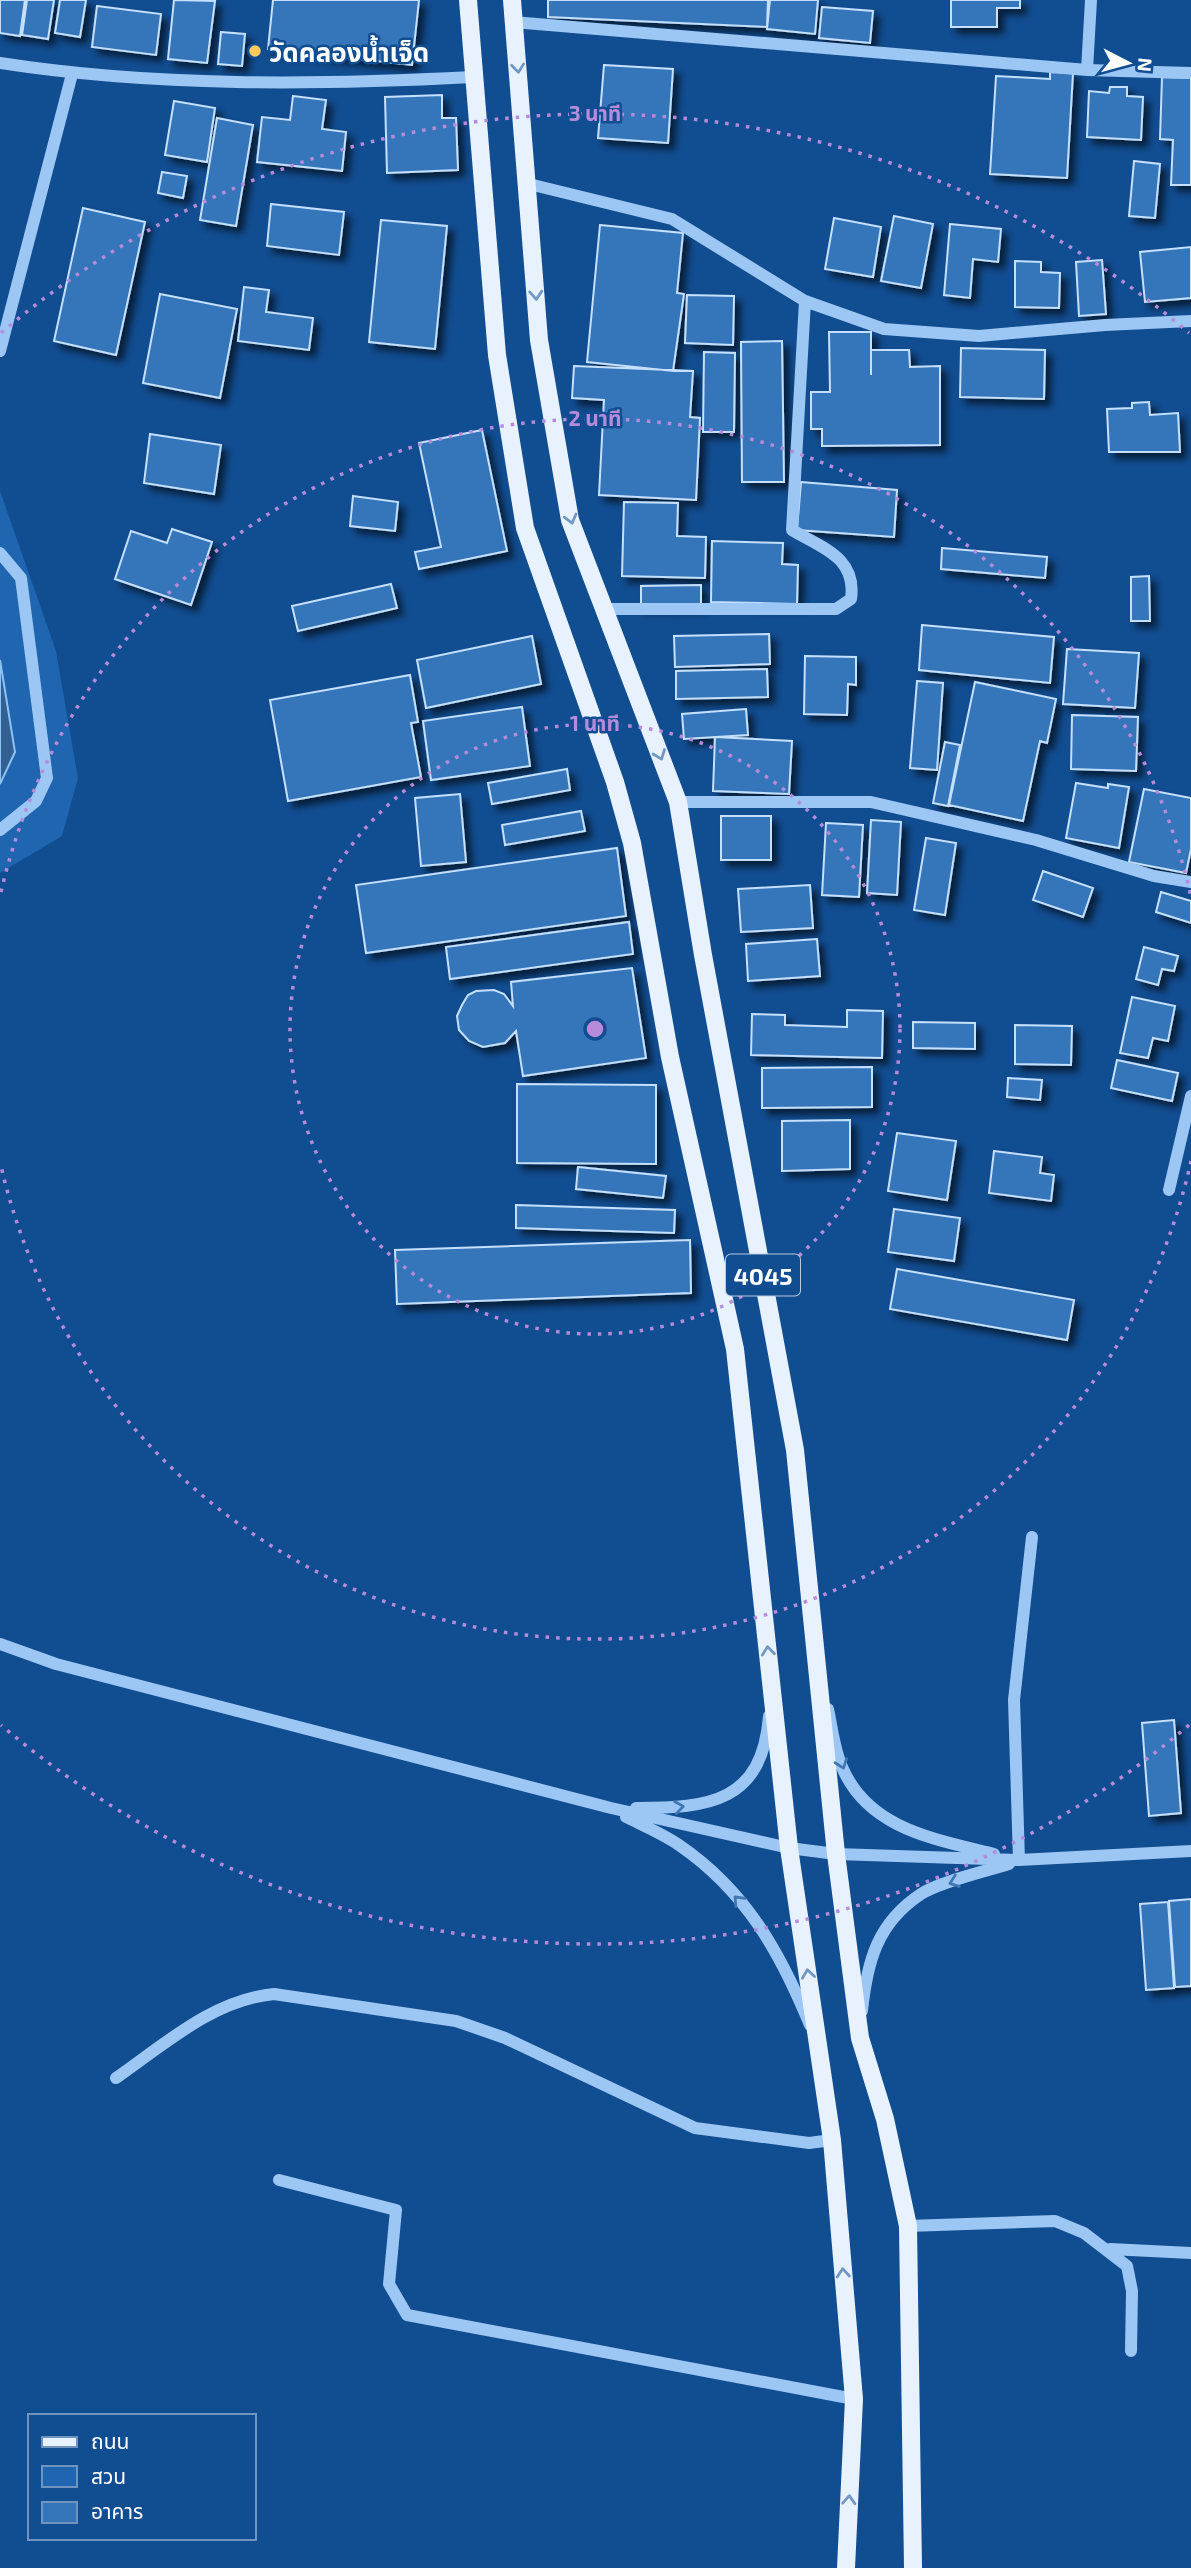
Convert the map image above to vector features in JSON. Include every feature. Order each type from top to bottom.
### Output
[{"type":"main road","name":"4045","points":[[468,0],[497,355],[525,528],[615,782],[632,843],[670,1057],[735,1349],[789,1848],[832,2140],[854,2399],[846,2568]]},
{"type":"main road","name":"4045","points":[[512,0],[529,184],[539,340],[570,520],[678,802],[703,955],[795,1450],[836,1854],[860,2038],[885,2119],[908,2226],[912,2568]]},
{"type":"street","points":[[1087,70],[1091,0]]},
{"type":"street","points":[[513,22],[1087,70],[1191,73]]},
{"type":"street","points":[[0,63],[72,74],[347,84],[473,77]]},
{"type":"street","points":[[0,351],[72,74]]},
{"type":"street","points":[[529,184],[672,219],[805,301],[884,329],[979,336],[1191,321]]},
{"type":"street","points":[[603,609],[836,609],[851,599],[854,581],[842,559],[792,530],[805,301]]},
{"type":"street","points":[[0,554],[21,578],[47,778],[36,801],[0,830]]},
{"type":"street","points":[[678,802],[871,802],[1036,840],[1154,876],[1191,882]]},
{"type":"street","points":[[1169,1190],[1191,1096]]},
{"type":"street","points":[[1019,1860],[1014,1700],[1032,1538]]},
{"type":"street","points":[[0,1644],[56,1664],[611,1808],[789,1848],[836,1854],[1019,1860],[1191,1851]]},
{"type":"street","points":[[815,1650],[841,1765],[859,1798],[888,1821],[923,1836],[1019,1860]]},
{"type":"street","points":[[611,1808],[675,1808],[714,1800],[745,1785],[761,1762],[767,1742],[772,1686]]},
{"type":"street","points":[[611,1808],[678,1845],[718,1877],[753,1916],[785,1966],[818,2044]]},
{"type":"street","points":[[860,2038],[866,1970],[877,1941],[896,1916],[922,1893],[1019,1860]]},
{"type":"street","points":[[116,2078],[219,2008],[247,1997],[274,1994],[456,2021],[505,2039],[695,2128],[809,2143],[832,2140]]},
{"type":"street","points":[[279,2180],[396,2210],[389,2284],[407,2315],[854,2399]]},
{"type":"street","points":[[908,2226],[1055,2221],[1084,2233],[1110,2249],[1127,2266],[1132,2291],[1131,2351]]},
{"type":"street","points":[[1110,2249],[1191,2253]]},
{"type":"green space","points":[[0,491],[56,651],[78,778],[62,836],[0,873]]},
{"type":"shaded area","points":[[0,660],[15,752],[0,784]]},
{"type":"building","points":[[0,0],[25,0],[20,36],[0,33]]},
{"type":"building","points":[[27,0],[54,0],[48,39],[22,35]]},
{"type":"building","points":[[60,0],[86,0],[80,37],[55,33]]},
{"type":"building","points":[[174,0],[215,1],[207,63],[168,59]]},
{"type":"building","points":[[273,0],[419,0],[412,65],[268,49]]},
{"type":"building","points":[[548,0],[768,0],[767,27],[548,17]]},
{"type":"building","points":[[770,0],[818,0],[815,34],[767,29]]},
{"type":"building","points":[[951,0],[1020,0],[1020,8],[997,8],[997,27],[951,27]]},
{"type":"building","points":[[97,6],[161,14],[156,55],[92,47]]},
{"type":"building","points":[[822,7],[873,11],[870,43],[819,38]]},
{"type":"building","points":[[221,32],[245,34],[242,66],[218,64]]},
{"type":"building","points":[[604,65],[673,69],[668,143],[598,138]]},
{"type":"building","points":[[1050,72],[1073,73],[1067,178],[990,174],[996,76],[1050,79]]},
{"type":"building","points":[[1162,77],[1191,78],[1191,185],[1171,185],[1173,140],[1160,139]]},
{"type":"building","points":[[1110,87],[1127,87],[1127,96],[1143,97],[1141,140],[1087,137],[1089,91],[1109,93]]},
{"type":"building","points":[[442,95],[442,118],[456,118],[458,170],[387,173],[385,97]]},
{"type":"building","points":[[293,96],[326,100],[322,129],[346,132],[342,171],[257,162],[262,117],[290,120]]},
{"type":"building","points":[[174,101],[215,108],[207,162],[165,155]]},
{"type":"building","points":[[217,118],[253,125],[236,226],[200,220]]},
{"type":"building","points":[[1134,161],[1160,164],[1155,218],[1129,216]]},
{"type":"building","points":[[162,172],[187,176],[183,198],[158,193]]},
{"type":"building","points":[[271,204],[344,212],[339,255],[267,246]]},
{"type":"building","points":[[83,208],[145,222],[116,355],[54,341]]},
{"type":"building","points":[[894,216],[933,224],[921,288],[881,281]]},
{"type":"building","points":[[834,218],[881,227],[873,277],[825,269]]},
{"type":"building","points":[[381,220],[447,226],[435,349],[369,342]]},
{"type":"building","points":[[950,224],[1001,229],[998,262],[973,259],[970,298],[944,295]]},
{"type":"building","points":[[600,225],[683,233],[677,293],[684,294],[673,371],[587,362]]},
{"type":"building","points":[[1191,247],[1191,298],[1145,302],[1140,252]]},
{"type":"building","points":[[1102,260],[1106,314],[1079,316],[1076,262]]},
{"type":"building","points":[[1015,261],[1041,262],[1041,272],[1060,273],[1059,308],[1015,307]]},
{"type":"building","points":[[244,287],[269,290],[266,312],[313,318],[309,350],[238,341]]},
{"type":"building","points":[[160,294],[237,309],[220,398],[143,383]]},
{"type":"building","points":[[687,295],[734,296],[733,345],[685,343]]},
{"type":"building","points":[[829,332],[871,332],[871,350],[909,350],[910,367],[940,366],[940,445],[822,446],[822,429],[811,429],[811,392],[830,392]]},
{"type":"building","points":[[782,341],[784,482],[742,482],[741,342]]},
{"type":"building","points":[[961,348],[1045,350],[1044,399],[960,397]]},
{"type":"building","points":[[704,352],[735,353],[734,432],[703,432]]},
{"type":"building","points":[[574,366],[693,371],[690,417],[700,418],[696,500],[599,495],[604,400],[572,398]]},
{"type":"building","points":[[1149,402],[1150,415],[1178,413],[1180,452],[1109,452],[1107,409],[1132,408],[1132,403]]},
{"type":"building","points":[[482,430],[507,551],[419,569],[415,552],[441,547],[419,443]]},
{"type":"building","points":[[150,434],[221,445],[214,494],[144,483]]},
{"type":"building","points":[[801,482],[897,490],[894,537],[797,530]]},
{"type":"building","points":[[353,496],[398,502],[395,531],[350,526]]},
{"type":"building","points":[[624,502],[678,503],[677,536],[706,537],[705,578],[622,576]]},
{"type":"building","points":[[172,529],[212,542],[191,605],[115,579],[131,531],[167,543]]},
{"type":"building","points":[[712,541],[783,543],[782,564],[798,565],[797,604],[711,602]]},
{"type":"building","points":[[942,548],[1047,557],[1045,578],[941,569]]},
{"type":"building","points":[[1149,576],[1150,621],[1131,621],[1131,577]]},
{"type":"building","points":[[391,584],[397,608],[298,631],[292,606]]},
{"type":"building","points":[[701,585],[701,605],[641,606],[641,586]]},
{"type":"building","points":[[922,625],[1054,637],[1050,683],[919,670]]},
{"type":"building","points":[[769,634],[770,664],[675,667],[674,636]]},
{"type":"building","points":[[532,636],[541,684],[426,708],[417,660]]},
{"type":"building","points":[[1067,649],[1139,653],[1135,708],[1063,704]]},
{"type":"building","points":[[805,656],[856,657],[856,685],[848,684],[847,715],[804,714]]},
{"type":"building","points":[[767,669],[768,697],[676,699],[676,671]]},
{"type":"building","points":[[410,675],[418,722],[411,723],[421,777],[288,801],[270,700]]},
{"type":"building","points":[[917,681],[943,683],[937,770],[910,768]]},
{"type":"building","points":[[975,682],[1056,699],[1047,743],[1040,741],[1023,821],[949,805]]},
{"type":"building","points":[[522,707],[530,766],[431,780],[423,721]]},
{"type":"building","points":[[746,709],[748,735],[684,739],[682,714]]},
{"type":"building","points":[[1072,715],[1138,717],[1136,771],[1071,769]]},
{"type":"building","points":[[715,737],[792,741],[789,794],[713,791]]},
{"type":"building","points":[[945,742],[960,745],[948,806],[933,803]]},
{"type":"building","points":[[567,769],[570,790],[492,804],[488,783]]},
{"type":"building","points":[[1076,783],[1108,788],[1108,784],[1129,787],[1119,848],[1066,838]]},
{"type":"building","points":[[1144,789],[1191,798],[1191,849],[1186,873],[1129,862]]},
{"type":"building","points":[[460,794],[466,862],[421,866],[415,798]]},
{"type":"building","points":[[581,811],[585,831],[505,845],[502,825]]},
{"type":"building","points":[[721,816],[771,816],[771,860],[721,860]]},
{"type":"building","points":[[871,820],[901,822],[897,895],[867,893]]},
{"type":"building","points":[[826,823],[863,825],[859,897],[822,895]]},
{"type":"building","points":[[926,838],[956,843],[945,915],[914,910]]},
{"type":"building","points":[[617,848],[626,916],[366,953],[356,885]]},
{"type":"building","points":[[1043,871],[1093,888],[1083,917],[1033,900]]},
{"type":"building","points":[[810,885],[813,928],[741,932],[738,889]]},
{"type":"building","points":[[1161,892],[1191,901],[1191,923],[1156,912]]},
{"type":"building","points":[[629,922],[633,954],[450,979],[446,947]]},
{"type":"building","points":[[817,939],[820,976],[748,981],[746,944]]},
{"type":"building","points":[[1144,947],[1178,956],[1174,971],[1162,969],[1158,985],[1136,979]]},
{"type":"building","points":[[632,968],[646,1058],[523,1076],[516,1031],[505,1043],[483,1047],[469,1041],[459,1030],[457,1016],[468,995],[476,991],[494,990],[504,994],[513,1006],[511,982]]},
{"type":"building","points":[[1132,997],[1175,1006],[1168,1041],[1153,1038],[1148,1058],[1120,1053]]},
{"type":"building","points":[[847,1010],[883,1011],[882,1058],[751,1055],[752,1014],[785,1015],[785,1025],[847,1027]]},
{"type":"building","points":[[913,1022],[975,1023],[975,1049],[913,1048]]},
{"type":"building","points":[[1015,1025],[1072,1026],[1071,1065],[1015,1064]]},
{"type":"building","points":[[1117,1060],[1178,1073],[1172,1101],[1111,1088]]},
{"type":"building","points":[[872,1067],[872,1107],[762,1108],[762,1068]]},
{"type":"building","points":[[1008,1078],[1042,1080],[1040,1100],[1007,1097]]},
{"type":"building","points":[[517,1084],[656,1085],[656,1164],[517,1163]]},
{"type":"building","points":[[850,1120],[850,1169],[782,1171],[782,1121]]},
{"type":"building","points":[[897,1133],[956,1141],[947,1200],[888,1191]]},
{"type":"building","points":[[994,1151],[1042,1157],[1040,1173],[1054,1175],[1051,1201],[989,1193]]},
{"type":"building","points":[[578,1167],[666,1176],[663,1198],[576,1189]]},
{"type":"building","points":[[516,1205],[675,1210],[674,1233],[516,1228]]},
{"type":"building","points":[[894,1209],[960,1218],[954,1261],[888,1252]]},
{"type":"building","points":[[690,1240],[691,1293],[397,1304],[395,1250]]},
{"type":"building","points":[[897,1269],[1074,1300],[1067,1340],[890,1309]]},
{"type":"building","points":[[1174,1720],[1181,1813],[1149,1816],[1142,1723]]},
{"type":"building","points":[[1191,1899],[1191,1986],[1175,1987],[1169,1901]]},
{"type":"building","points":[[1168,1902],[1174,1988],[1146,1990],[1140,1904]]},
{"type":"place","name":"วัดคลองน้ำเจ็ด","points":[[255,51]]}]
